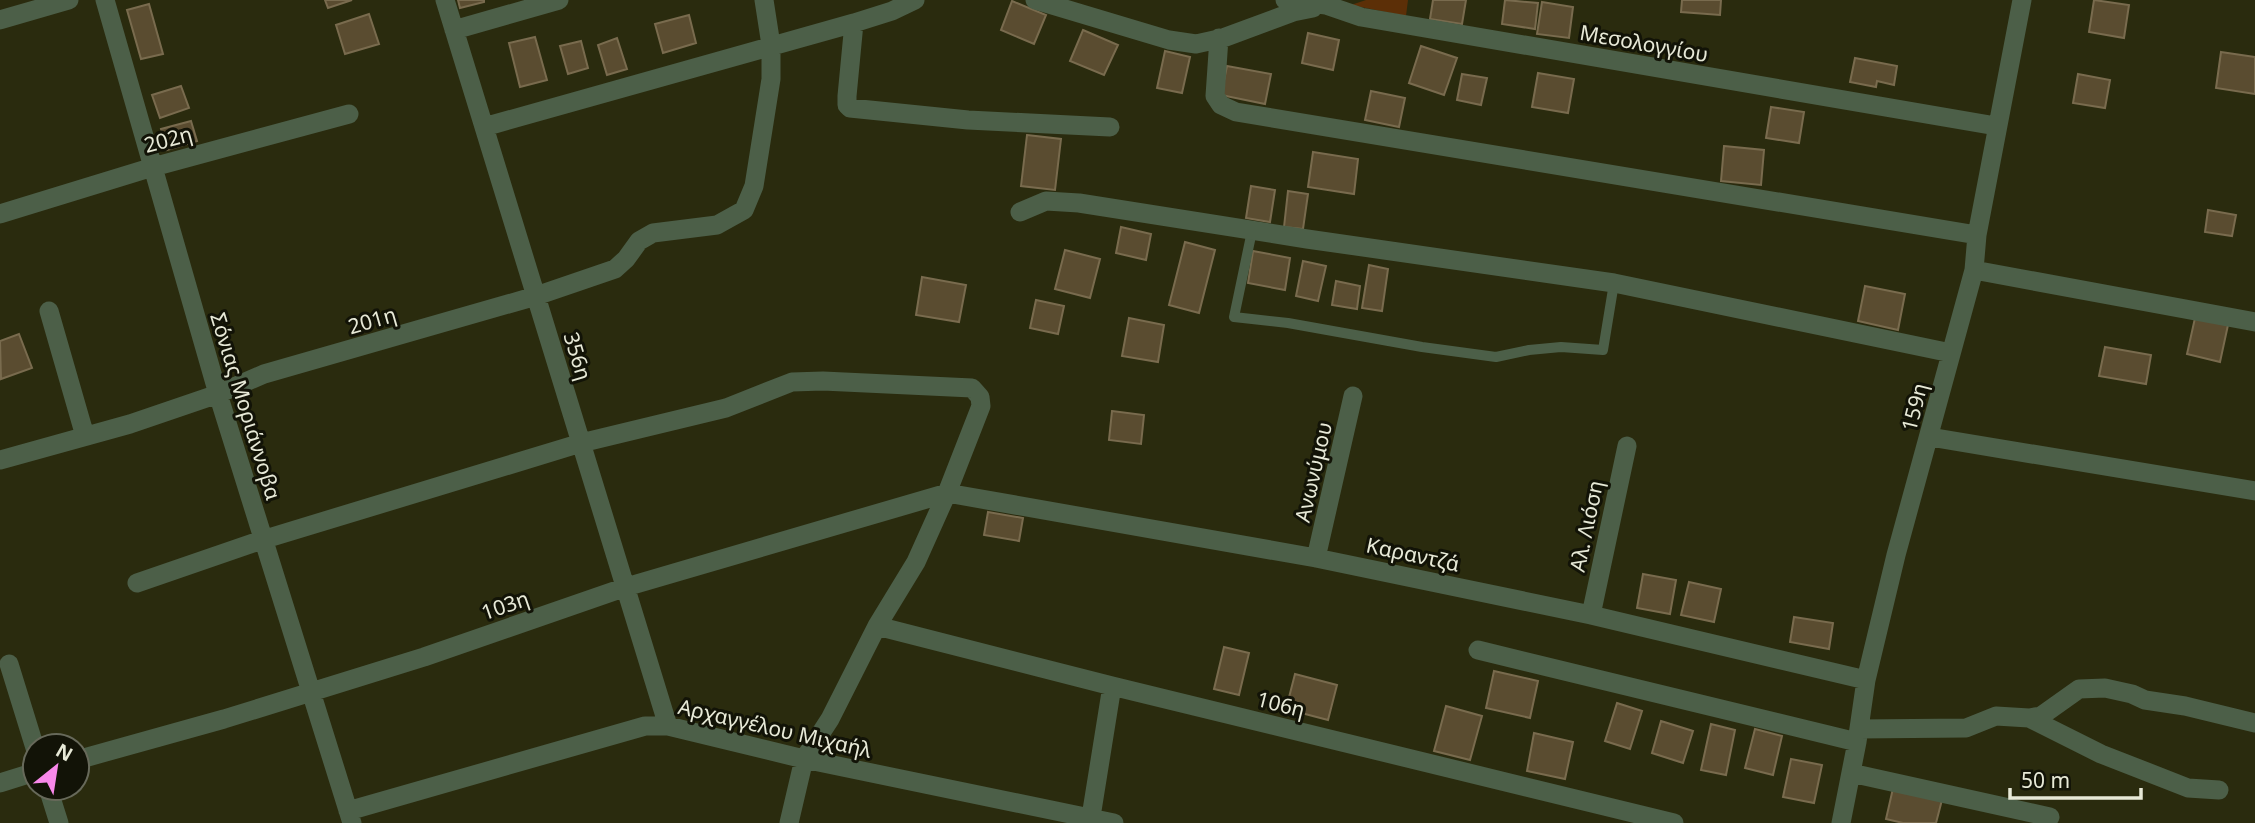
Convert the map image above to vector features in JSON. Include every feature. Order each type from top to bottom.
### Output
[{"type":"street","points":[[0,20],[69,0]]},
{"type":"street","name":"Σόνιας Μοριάννοβα","points":[[105,0],[218,394],[350,817]]},
{"type":"street","name":"356η","points":[[445,0],[668,726]]},
{"type":"street","points":[[454,30],[559,0]]},
{"type":"street","points":[[764,0],[771,45]]},
{"type":"street","points":[[484,127],[854,23],[892,11],[915,0]]},
{"type":"street","points":[[1035,0],[1169,40],[1196,44],[1293,12],[1333,3]]},
{"type":"street","name":"Μεσολογγίου","points":[[1285,0],[1333,3],[1361,16],[1996,126]]},
{"type":"street","name":"159η","points":[[1841,823],[1866,680],[1896,555],[1974,270],[1977,235],[1996,126],[2022,0]]},
{"type":"street","points":[[854,23],[847,96],[847,105],[850,108],[968,120],[1110,127]]},
{"type":"street","points":[[1219,38],[1215,96],[1221,105],[1236,112],[1977,235]]},
{"type":"street","name":"201η","points":[[0,460],[218,394],[264,374],[536,296],[615,269],[639,242],[653,233],[717,225],[744,210],[754,186],[771,79],[771,45]]},
{"type":"street","name":"202η","points":[[0,214],[153,167],[349,114]]},
{"type":"street","points":[[1020,212],[1046,201],[1079,203],[1252,231],[1614,283],[1951,353]]},
{"type":"street","points":[[1974,270],[2255,322]]},
{"type":"street","points":[[49,311],[85,436]]},
{"type":"street","points":[[137,583],[262,540],[581,443],[726,408],[792,382],[972,388],[980,397],[981,406],[947,493],[916,562],[877,626],[830,719],[804,759],[789,823]]},
{"type":"street","name":"Ανωνύμου","points":[[1316,558],[1353,396]]},
{"type":"street","points":[[1930,437],[2255,491]]},
{"type":"street","name":"Αλ. Λιόση","points":[[1591,615],[1627,446]]},
{"type":"street","name":"Καραντζά","points":[[947,493],[1316,558],[1591,615],[1866,680]]},
{"type":"street","name":"103η","points":[[91,756],[224,719],[424,657],[626,587],[947,493]]},
{"type":"street","name":"106η","points":[[877,626],[1674,823]]},
{"type":"street","points":[[1478,650],[1858,736],[1966,728],[1996,716],[2041,716],[2079,689],[2105,688],[2133,694],[2145,700],[2185,706],[2255,723]]},
{"type":"street","points":[[9,664],[30,732]]},
{"type":"street","points":[[1091,820],[1112,686]]},
{"type":"street","points":[[2029,718],[2101,754],[2188,788],[2219,790]]},
{"type":"street","name":"Αρχαγγέλου Μιχαήλ","points":[[350,817],[645,726],[668,726],[804,759],[1114,823]]},
{"type":"street","points":[[1851,773],[2050,817]]},
{"type":"street","points":[[0,783],[21,776]]},
{"type":"street","points":[[52,802],[59,823]]},
{"type":"lane","points":[[1252,231],[1234,317],[1422,347],[1496,357],[1561,347],[1603,349],[1614,283]]},
{"type":"shaded area","points":[[1366,0],[1408,0],[1406,16],[1351,5]]},
{"type":"building","points":[[325,0],[352,0],[328,8]]},
{"type":"building","points":[[458,0],[484,0],[484,2],[460,8]]},
{"type":"building","points":[[1433,0],[1466,0],[1462,24],[1430,19]]},
{"type":"building","points":[[1505,0],[1538,3],[1535,29],[1502,24]]},
{"type":"building","points":[[1682,0],[1721,0],[1720,15],[1681,12]]},
{"type":"building","points":[[2094,0],[2129,5],[2124,38],[2089,32]]},
{"type":"building","points":[[1012,1],[1046,15],[1034,44],[1001,30]]},
{"type":"building","points":[[1542,2],[1573,7],[1569,38],[1537,34]]},
{"type":"building","points":[[149,4],[163,54],[141,59],[127,10]]},
{"type":"building","points":[[369,14],[379,44],[345,54],[336,25]]},
{"type":"building","points":[[689,15],[696,43],[663,53],[655,24]]},
{"type":"building","points":[[1083,30],[1118,45],[1104,75],[1070,61]]},
{"type":"building","points":[[1308,33],[1339,40],[1333,70],[1302,63]]},
{"type":"building","points":[[535,37],[547,80],[520,87],[509,43]]},
{"type":"building","points":[[617,38],[627,69],[607,75],[598,45]]},
{"type":"building","points":[[581,41],[588,68],[568,74],[560,46]]},
{"type":"building","points":[[1421,46],[1457,58],[1444,95],[1409,83]]},
{"type":"building","points":[[1165,51],[1190,57],[1182,93],[1157,88]]},
{"type":"building","points":[[2221,52],[2255,57],[2255,94],[2216,88]]},
{"type":"building","points":[[1855,58],[1897,66],[1894,85],[1877,81],[1876,87],[1850,82]]},
{"type":"building","points":[[1227,66],[1271,74],[1265,104],[1221,95]]},
{"type":"building","points":[[1538,73],[1574,79],[1568,113],[1532,107]]},
{"type":"building","points":[[1462,74],[1487,78],[1481,105],[1457,100]]},
{"type":"building","points":[[2078,74],[2110,80],[2105,108],[2073,103]]},
{"type":"building","points":[[181,86],[189,108],[160,118],[152,95]]},
{"type":"building","points":[[1371,91],[1405,98],[1399,127],[1365,120]]},
{"type":"building","points":[[1771,107],[1804,112],[1799,143],[1766,138]]},
{"type":"building","points":[[191,121],[197,141],[167,150],[161,129]]},
{"type":"building","points":[[1027,135],[1061,139],[1055,190],[1021,186]]},
{"type":"building","points":[[1724,146],[1764,150],[1761,185],[1721,181]]},
{"type":"building","points":[[1313,152],[1358,159],[1354,194],[1308,187]]},
{"type":"building","points":[[1251,186],[1275,190],[1270,222],[1246,218]]},
{"type":"building","points":[[1288,191],[1308,194],[1303,229],[1284,227]]},
{"type":"building","points":[[2208,210],[2236,215],[2232,236],[2205,232]]},
{"type":"building","points":[[1121,227],[1151,234],[1146,260],[1116,253]]},
{"type":"building","points":[[1185,242],[1215,250],[1199,313],[1169,305]]},
{"type":"building","points":[[1065,250],[1100,259],[1090,298],[1055,289]]},
{"type":"building","points":[[1253,251],[1290,258],[1285,290],[1248,283]]},
{"type":"building","points":[[1303,261],[1326,266],[1318,301],[1296,296]]},
{"type":"building","points":[[1369,265],[1388,269],[1382,311],[1362,308]]},
{"type":"building","points":[[922,277],[966,285],[959,322],[916,315]]},
{"type":"building","points":[[1336,281],[1360,286],[1357,309],[1332,305]]},
{"type":"building","points":[[1865,286],[1905,294],[1898,330],[1858,321]]},
{"type":"building","points":[[1036,300],[1064,306],[1058,334],[1030,328]]},
{"type":"building","points":[[1129,318],[1164,325],[1158,362],[1122,356]]},
{"type":"building","points":[[2195,318],[2228,325],[2220,362],[2187,354]]},
{"type":"building","points":[[19,334],[32,368],[1,379],[0,341]]},
{"type":"building","points":[[2105,347],[2151,355],[2146,384],[2099,376]]},
{"type":"building","points":[[1112,411],[1144,415],[1141,444],[1109,440]]},
{"type":"building","points":[[988,512],[1023,518],[1019,541],[984,535]]},
{"type":"building","points":[[1643,574],[1676,580],[1670,614],[1637,608]]},
{"type":"building","points":[[1689,582],[1721,589],[1714,622],[1681,615]]},
{"type":"building","points":[[1794,617],[1833,623],[1829,649],[1790,642]]},
{"type":"building","points":[[1224,647],[1249,653],[1239,695],[1214,689]]},
{"type":"building","points":[[1494,671],[1538,681],[1530,718],[1486,708]]},
{"type":"building","points":[[1295,674],[1337,685],[1328,720],[1286,709]]},
{"type":"building","points":[[1617,703],[1642,711],[1630,749],[1605,741]]},
{"type":"building","points":[[1446,706],[1482,716],[1470,760],[1434,751]]},
{"type":"building","points":[[1661,721],[1693,731],[1683,763],[1652,753]]},
{"type":"building","points":[[1711,724],[1735,730],[1726,775],[1701,770]]},
{"type":"building","points":[[1755,729],[1782,736],[1773,775],[1745,768]]},
{"type":"building","points":[[1534,733],[1573,742],[1565,779],[1527,771]]},
{"type":"building","points":[[1791,759],[1822,765],[1814,803],[1783,797]]},
{"type":"building","points":[[1894,784],[1943,796],[1936,823],[1903,823],[1886,819]]}]
